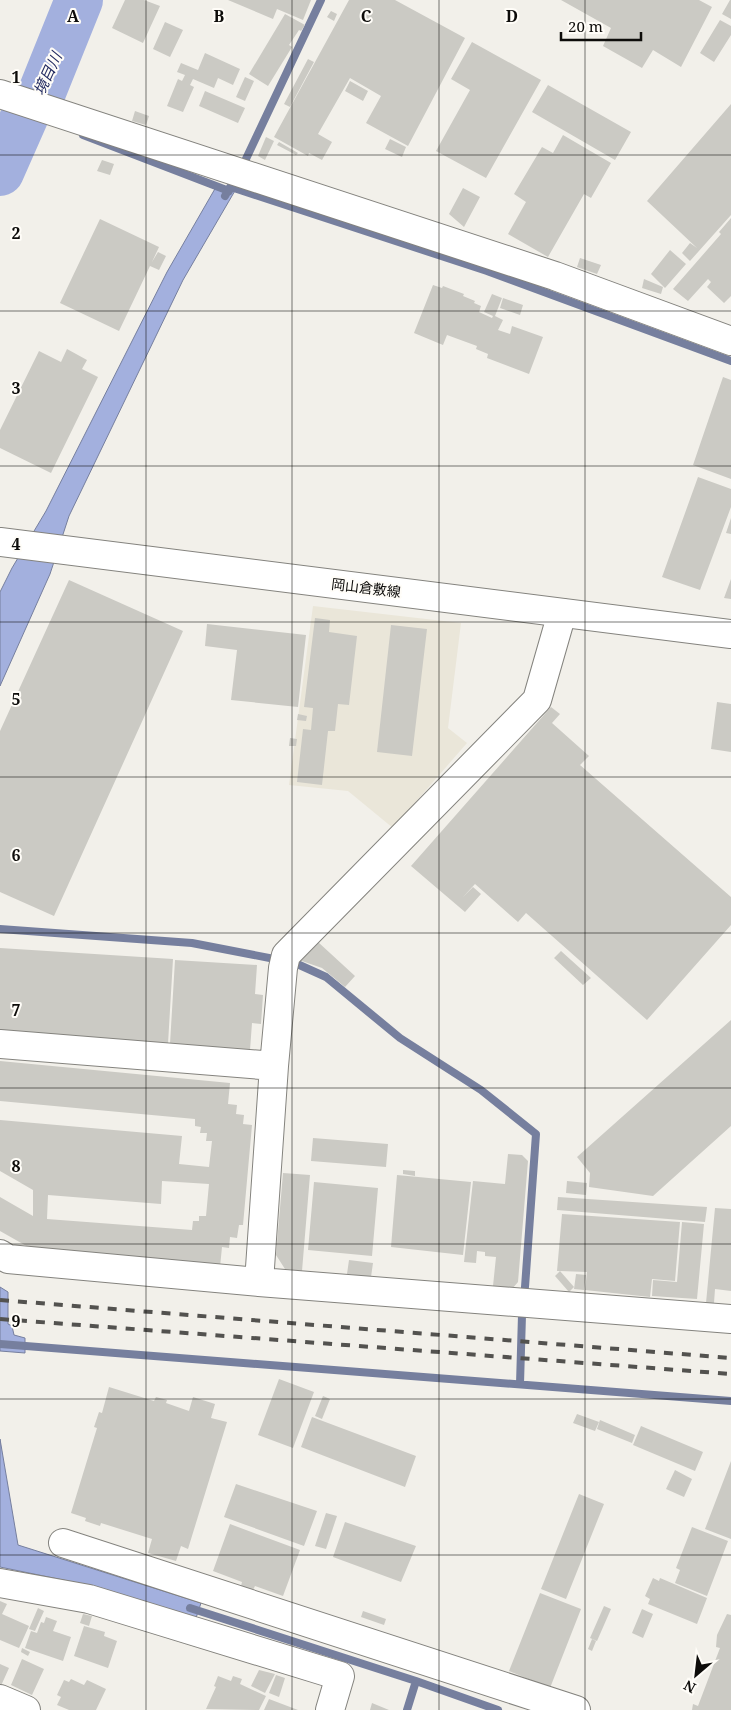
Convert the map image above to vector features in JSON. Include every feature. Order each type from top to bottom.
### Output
[{"type":"street","points":[[22,101],[555,276],[731,341]]},
{"type":"street","name":"岡山倉敷線","points":[[11,543],[731,634]]},
{"type":"street","points":[[260,1282],[274,1066],[284,962],[536,700],[562,613]]},
{"type":"street","points":[[0,1044],[274,1066]]},
{"type":"street","points":[[0,1254],[8,1259],[260,1282],[731,1318]]},
{"type":"street","points":[[63,1542],[576,1710]]},
{"type":"street","points":[[0,1583],[89,1600],[340,1676],[330,1710]]},
{"type":"street","points":[[0,1699],[26,1710]]},
{"type":"shaded area","points":[[0,109],[17,115],[0,159]]},
{"type":"shaded area","points":[[313,606],[461,623],[448,728],[467,743],[393,828],[348,791],[289,785]]},
{"type":"water","points":[[216,187],[228,191],[231,187],[236,189],[183,280],[69,516],[50,574],[0,686],[0,592],[46,511],[167,272]]},
{"type":"water","points":[[0,1287],[8,1292],[8,1324],[12,1326],[14,1335],[25,1338],[25,1353],[0,1351]]},
{"type":"water","points":[[0,1439],[18,1545],[201,1603],[196,1618],[97,1587],[0,1567]]},
{"type":"building","points":[[125,0],[144,0],[160,6],[143,43],[112,28]]},
{"type":"building","points":[[228,0],[311,0],[303,20],[277,9],[273,19]]},
{"type":"building","points":[[349,0],[395,0],[465,38],[408,146],[366,123],[381,96],[350,78],[318,134],[332,142],[322,160],[309,153],[308,156],[274,137]]},
{"type":"building","points":[[561,0],[699,0],[712,7],[681,67],[653,50],[642,68],[603,46],[611,28]]},
{"type":"building","points":[[731,0],[731,19],[722,14]]},
{"type":"building","points":[[331,11],[337,14],[334,21],[327,17]]},
{"type":"building","points":[[285,14],[305,25],[301,31],[299,30],[289,45],[292,47],[268,86],[249,74]]},
{"type":"building","points":[[720,20],[731,26],[731,35],[714,62],[700,53]]},
{"type":"building","points":[[165,22],[183,30],[170,57],[153,49]]},
{"type":"building","points":[[472,42],[541,80],[486,178],[436,151],[470,90],[451,79]]},
{"type":"building","points":[[205,53],[240,69],[233,85],[218,78],[214,88],[193,79],[190,85],[194,87],[183,112],[167,106],[178,79],[182,81],[185,75],[177,72],[181,63],[198,70]]},
{"type":"building","points":[[308,59],[314,62],[290,107],[284,104]]},
{"type":"building","points":[[245,77],[254,81],[245,101],[236,97]]},
{"type":"building","points":[[350,81],[368,91],[363,101],[345,91]]},
{"type":"building","points":[[548,85],[631,132],[615,160],[532,112]]},
{"type":"building","points":[[205,91],[245,108],[238,123],[199,106]]},
{"type":"building","points":[[731,104],[731,215],[690,261],[682,253],[690,243],[697,248],[647,201]]},
{"type":"building","points":[[135,111],[149,116],[146,125],[132,121]]},
{"type":"building","points":[[563,135],[611,163],[591,198],[584,194],[548,257],[508,234],[526,202],[514,194],[542,147],[553,153]]},
{"type":"building","points":[[266,137],[274,141],[265,160],[258,156]]},
{"type":"building","points":[[390,139],[406,147],[402,157],[385,149]]},
{"type":"building","points":[[279,142],[298,153],[296,155],[277,145]]},
{"type":"building","points":[[102,160],[114,164],[110,175],[97,171]]},
{"type":"building","points":[[463,188],[480,197],[464,227],[449,214]]},
{"type":"building","points":[[731,218],[731,296],[724,303],[707,287],[711,282],[708,279],[688,301],[673,289],[721,234],[719,232]]},
{"type":"building","points":[[100,219],[159,247],[152,262],[158,252],[166,256],[159,270],[150,266],[119,331],[60,303]]},
{"type":"building","points":[[670,250],[686,264],[665,288],[651,274]]},
{"type":"building","points":[[580,258],[601,265],[597,274],[577,267]]},
{"type":"building","points":[[644,279],[663,287],[661,294],[642,288]]},
{"type":"building","points":[[433,285],[442,288],[443,286],[464,294],[463,296],[481,306],[479,312],[492,318],[493,316],[484,312],[492,294],[502,298],[495,316],[503,320],[498,330],[510,334],[512,326],[543,337],[529,374],[487,358],[488,354],[476,349],[477,346],[447,335],[443,345],[414,333]]},
{"type":"building","points":[[503,298],[523,305],[520,315],[500,308]]},
{"type":"building","points":[[67,349],[87,360],[82,369],[98,377],[51,473],[0,448],[0,430],[39,351],[61,362]]},
{"type":"building","points":[[723,377],[731,380],[731,479],[693,465]]},
{"type":"building","points":[[698,477],[731,489],[731,507],[700,590],[662,577]]},
{"type":"building","points":[[731,518],[731,534],[726,533]]},
{"type":"building","points":[[731,579],[731,599],[724,598]]},
{"type":"building","points":[[69,580],[183,631],[54,916],[0,892],[0,731]]},
{"type":"building","points":[[315,618],[330,620],[329,632],[357,636],[349,705],[338,704],[335,731],[328,731],[322,785],[297,782],[303,729],[311,730],[313,708],[304,707]]},
{"type":"building","points":[[207,624],[306,635],[298,707],[231,700],[237,650],[205,646]]},
{"type":"building","points":[[391,625],[427,629],[412,756],[377,752]]},
{"type":"building","points":[[717,702],[731,704],[731,752],[711,749]]},
{"type":"building","points":[[551,707],[560,714],[552,723],[589,756],[580,765],[731,897],[731,925],[647,1020],[526,913],[518,922],[475,884],[463,897],[473,887],[481,894],[465,912],[411,866]]},
{"type":"building","points":[[298,714],[307,716],[306,721],[297,720]]},
{"type":"building","points":[[290,738],[297,739],[296,746],[289,746]]},
{"type":"building","points":[[318,942],[355,976],[345,987],[322,968],[299,960]]},
{"type":"building","points":[[0,948],[173,959],[168,1044],[0,1031]]},
{"type":"building","points":[[561,951],[591,978],[583,985],[554,958]]},
{"type":"building","points":[[175,960],[257,965],[255,994],[263,995],[261,1024],[252,1023],[250,1050],[170,1044]]},
{"type":"building","points":[[731,1020],[731,1126],[653,1196],[589,1187],[590,1173],[577,1157]]},
{"type":"building","points":[[0,1061],[230,1083],[228,1104],[237,1105],[236,1114],[244,1115],[243,1124],[252,1125],[243,1225],[239,1225],[237,1238],[230,1237],[229,1248],[222,1247],[220,1267],[30,1248],[0,1231],[0,1197],[33,1216],[33,1190],[0,1171],[0,1120],[182,1136],[179,1164],[209,1167],[212,1141],[206,1141],[207,1133],[200,1133],[201,1127],[195,1126],[195,1119],[0,1101]],"holes":[[[162,1181],[209,1184],[206,1216],[199,1216],[199,1221],[193,1221],[192,1230],[47,1219],[48,1195],[161,1204]]]},
{"type":"building","points":[[313,1138],[388,1144],[386,1167],[311,1161]]},
{"type":"building","points":[[508,1154],[522,1155],[528,1161],[518,1282],[512,1289],[493,1286],[496,1257],[485,1256],[485,1252],[477,1251],[476,1263],[464,1262],[473,1181],[505,1184]]},
{"type":"building","points":[[403,1170],[415,1171],[415,1176],[403,1174]]},
{"type":"building","points":[[283,1173],[310,1175],[302,1271],[285,1269],[276,1255]]},
{"type":"building","points":[[397,1175],[471,1182],[463,1255],[391,1247]]},
{"type":"building","points":[[567,1181],[587,1183],[586,1195],[566,1193]]},
{"type":"building","points":[[314,1182],[378,1188],[372,1256],[308,1250]]},
{"type":"building","points":[[558,1197],[707,1207],[705,1222],[557,1210]]},
{"type":"building","points":[[715,1208],[731,1209],[731,1291],[715,1289],[714,1303],[706,1303]]},
{"type":"building","points":[[562,1214],[680,1222],[675,1281],[652,1279],[650,1297],[585,1290],[587,1272],[557,1271]]},
{"type":"building","points":[[682,1222],[704,1224],[697,1299],[652,1296],[653,1280],[677,1282]]},
{"type":"building","points":[[349,1260],[373,1263],[371,1277],[347,1274]]},
{"type":"building","points":[[560,1271],[574,1287],[569,1292],[555,1276]]},
{"type":"building","points":[[576,1274],[586,1275],[584,1290],[574,1289]]},
{"type":"building","points":[[279,1379],[314,1392],[293,1448],[258,1435]]},
{"type":"building","points":[[109,1387],[154,1401],[156,1397],[167,1400],[166,1403],[189,1411],[193,1397],[215,1404],[211,1418],[227,1422],[188,1549],[181,1546],[176,1561],[148,1553],[152,1539],[101,1523],[100,1526],[85,1521],[86,1518],[71,1513],[97,1428],[94,1427],[99,1412],[102,1413]]},
{"type":"building","points":[[323,1396],[330,1399],[322,1419],[315,1416]]},
{"type":"building","points":[[577,1414],[599,1422],[595,1431],[573,1423]]},
{"type":"building","points":[[312,1417],[416,1456],[405,1487],[301,1447]]},
{"type":"building","points":[[600,1420],[635,1435],[632,1443],[597,1429]]},
{"type":"building","points":[[641,1426],[703,1452],[695,1471],[633,1445]]},
{"type":"building","points":[[731,1461],[731,1539],[705,1529]]},
{"type":"building","points":[[675,1470],[692,1479],[684,1497],[666,1489]]},
{"type":"building","points":[[236,1484],[317,1511],[304,1546],[224,1517]]},
{"type":"building","points":[[579,1494],[604,1504],[566,1599],[541,1589]]},
{"type":"building","points":[[326,1513],[337,1516],[326,1549],[315,1546]]},
{"type":"building","points":[[345,1522],[416,1546],[401,1582],[333,1557]]},
{"type":"building","points":[[230,1524],[300,1550],[283,1596],[255,1586],[253,1590],[241,1586],[242,1582],[213,1571]]},
{"type":"building","points":[[692,1527],[728,1541],[707,1596],[675,1583],[680,1570],[676,1568]]},
{"type":"building","points":[[653,1578],[659,1581],[660,1578],[707,1598],[697,1624],[648,1604],[650,1599],[645,1596]]},
{"type":"building","points":[[540,1593],[581,1609],[550,1688],[509,1671]]},
{"type":"building","points":[[0,1601],[7,1604],[2,1614],[29,1626],[19,1648],[0,1640]]},
{"type":"building","points":[[604,1606],[611,1609],[597,1641],[590,1638]]},
{"type":"building","points":[[38,1608],[44,1611],[35,1631],[29,1629]]},
{"type":"building","points":[[642,1609],[653,1614],[643,1638],[632,1633]]},
{"type":"building","points":[[363,1611],[386,1619],[384,1625],[361,1617]]},
{"type":"building","points":[[83,1614],[92,1616],[89,1626],[80,1623]]},
{"type":"building","points":[[727,1614],[731,1615],[731,1710],[692,1710],[693,1704],[698,1706],[720,1648],[716,1647],[717,1635]]},
{"type":"building","points":[[46,1617],[57,1621],[53,1631],[71,1637],[63,1661],[25,1648],[31,1631],[37,1633],[41,1622],[44,1623]]},
{"type":"building","points":[[84,1626],[105,1632],[104,1636],[117,1641],[108,1668],[74,1656]]},
{"type":"building","points":[[592,1639],[596,1641],[592,1651],[588,1649]]},
{"type":"building","points":[[22,1648],[30,1652],[28,1656],[21,1652]]},
{"type":"building","points":[[22,1659],[44,1669],[32,1695],[11,1685]]},
{"type":"building","points":[[0,1664],[9,1668],[0,1688]]},
{"type":"building","points":[[259,1670],[275,1674],[265,1693],[251,1686]]},
{"type":"building","points":[[276,1675],[285,1678],[279,1697],[269,1693]]},
{"type":"building","points":[[218,1676],[231,1681],[233,1676],[242,1679],[240,1684],[266,1696],[259,1710],[206,1709],[216,1687],[214,1686]]},
{"type":"building","points":[[71,1679],[84,1685],[87,1680],[106,1689],[96,1710],[69,1710],[57,1705],[61,1697],[57,1695],[64,1680],[69,1682]]},
{"type":"building","points":[[269,1699],[298,1710],[264,1710]]},
{"type":"building","points":[[372,1703],[389,1710],[370,1710]]},
{"type":"waterway","name":"境目川","points":[[0,172],[26,113],[42,92],[79,0]]},
{"type":"waterway","points":[[225,196],[245,161],[321,0]]},
{"type":"waterway","points":[[83,135],[229,191]]},
{"type":"waterway","points":[[231,187],[487,271],[731,361]]},
{"type":"waterway","points":[[0,929],[192,943],[295,963],[326,977],[400,1038],[481,1090],[536,1134],[525,1287]]},
{"type":"waterway","points":[[520,1384],[522,1315]]},
{"type":"waterway","points":[[0,1344],[731,1401]]},
{"type":"waterway","points":[[190,1608],[416,1681],[498,1710]]},
{"type":"waterway","points":[[407,1710],[416,1681]]},
{"type":"railway","points":[[0,1300],[731,1358]]},
{"type":"railway","points":[[0,1319],[731,1374]]}]
